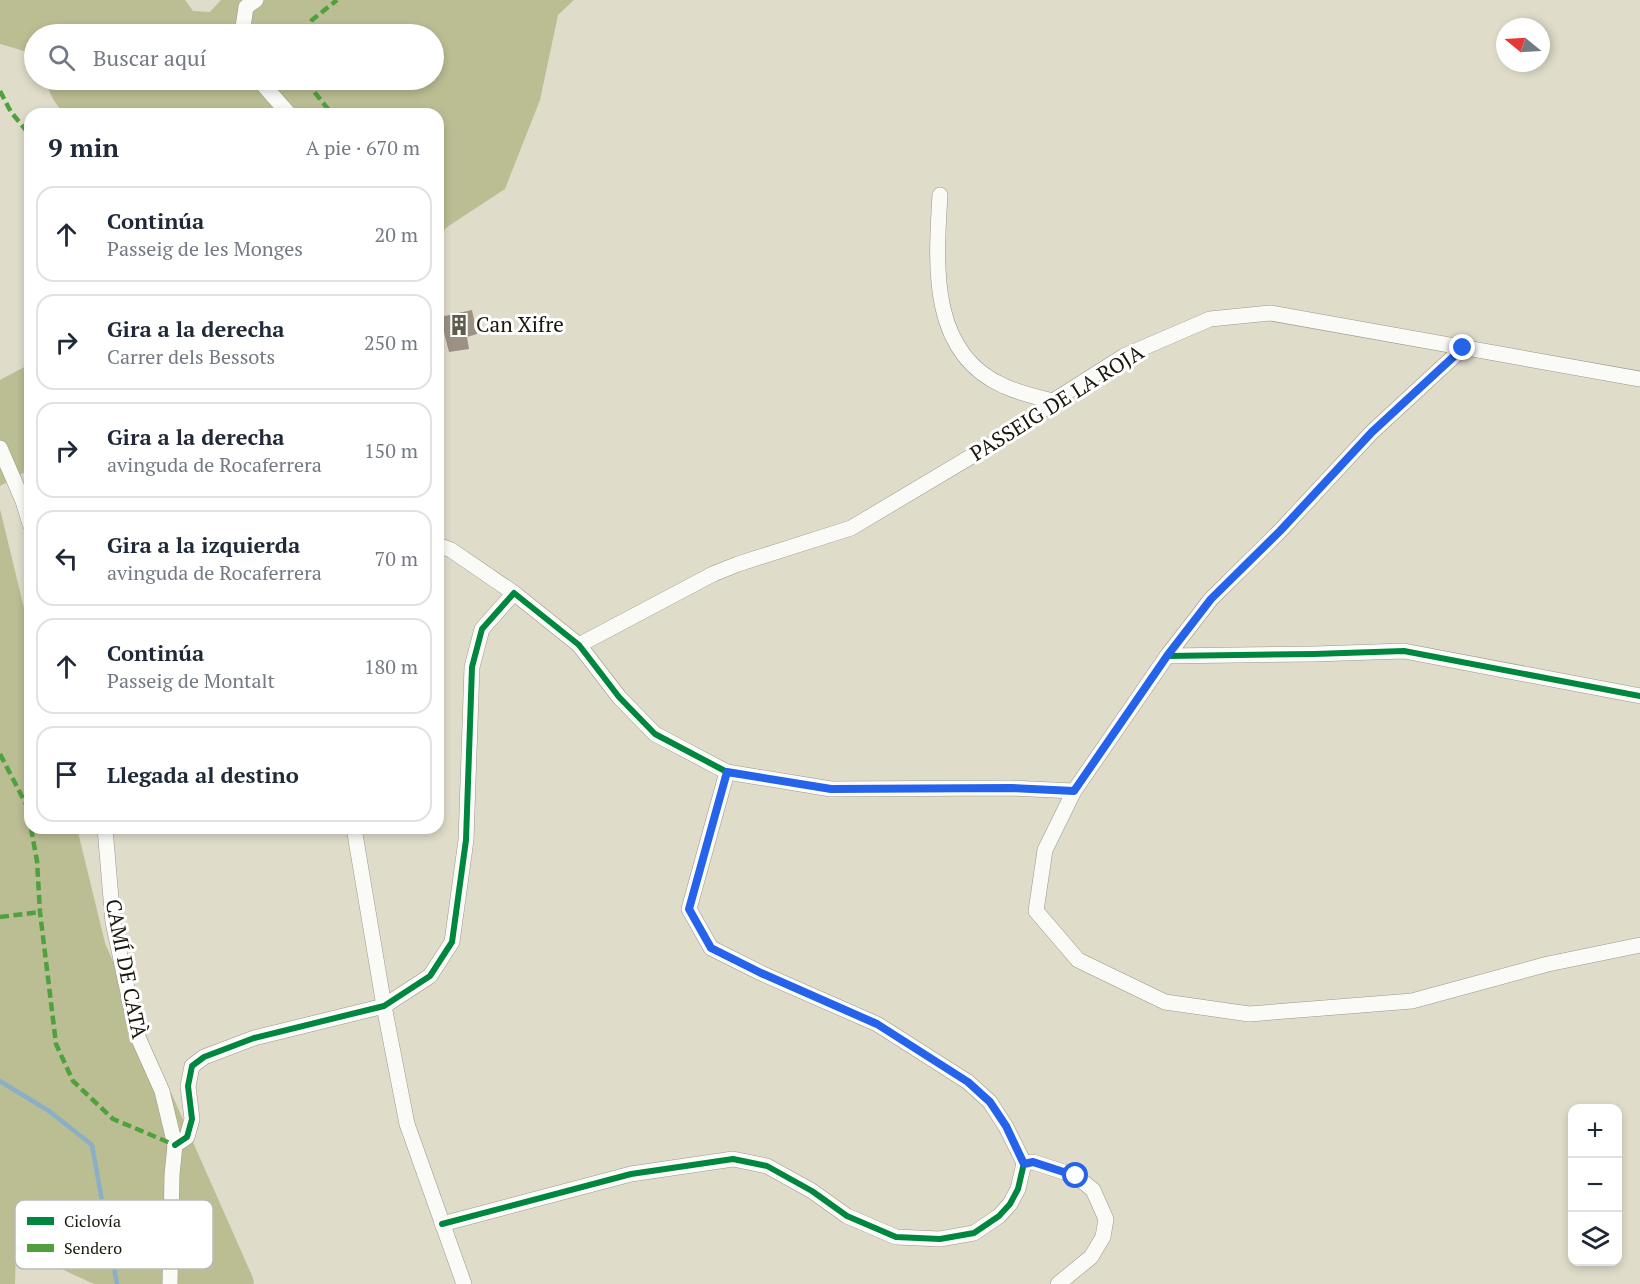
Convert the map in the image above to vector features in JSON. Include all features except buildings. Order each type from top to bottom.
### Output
[{"type":"street","points":[[243,24],[246,7],[256,0]]},
{"type":"street","points":[[268,90],[285,108]]},
{"type":"street","points":[[940,195],[939,292],[950,335],[972,365],[1002,386],[1053,401]]},
{"type":"street","name":"PASSEIG DE LA ROJA","points":[[579,645],[713,574],[852,528],[1024,425],[1053,401],[1124,356],[1210,319],[1270,313],[1640,379]]},
{"type":"street","points":[[1463,348],[1372,432],[1280,531],[1211,599],[1167,656],[1074,791],[1045,850],[1036,911],[1078,960],[1165,1002],[1249,1014],[1412,1001],[1548,964],[1640,945]]},
{"type":"street","points":[[0,448],[24,494]]},
{"type":"street","points":[[444,547],[514,593],[579,645],[619,697],[656,734],[727,772],[831,789],[1011,788],[1074,791]]},
{"type":"street","points":[[175,1144],[187,1137],[192,1119],[188,1086],[192,1066],[204,1057],[254,1038],[384,1006],[430,976],[452,942],[466,840],[472,667],[482,629],[514,593]]},
{"type":"street","points":[[1167,656],[1404,651],[1640,696]]},
{"type":"street","points":[[442,1224],[631,1174],[733,1159],[767,1166],[813,1191],[847,1216],[896,1237],[940,1239],[974,1233],[999,1216],[1010,1204],[1018,1189],[1024,1164],[1006,1126],[990,1102],[968,1082],[877,1024],[761,973],[711,948],[689,909],[727,772]]},
{"type":"street","name":"CAMÍ DE CATÀ","points":[[106,834],[113,922],[136,1035],[162,1091],[175,1144],[172,1200]]},
{"type":"street","points":[[355,834],[384,1006],[407,1124],[464,1284]]},
{"type":"street","points":[[1024,1164],[1033,1162],[1076,1176],[1093,1190],[1106,1219],[1103,1238],[1091,1257],[1058,1284]]},
{"type":"street","name":"CAMÍ DE CATÀ","points":[[171,1269],[171,1284]]},
{"type":"green space","points":[[0,0],[185,0],[193,11],[210,12],[221,0],[574,0],[558,15],[540,100],[505,189],[444,231],[444,108],[60,108],[49,90],[444,90],[444,24],[24,24],[24,51],[0,44]]},
{"type":"green space","points":[[24,367],[24,472],[0,486],[0,380]]},
{"type":"green space","points":[[0,509],[24,608],[24,834],[78,834],[105,943],[254,1284],[94,1284],[62,1269],[213,1269],[213,1200],[15,1200],[15,1284],[0,1284]]},
{"type":"waterway","points":[[0,1081],[49,1111],[92,1145],[102,1200]]},
{"type":"waterway","points":[[114,1269],[117,1284]]},
{"type":"marked path","points":[[310,24],[312,20],[337,0]]},
{"type":"marked path","points":[[313,90],[327,108]]},
{"type":"marked path","points":[[0,91],[11,112],[24,128]]},
{"type":"marked path","points":[[0,754],[24,800]]},
{"type":"marked path","points":[[32,834],[37,861],[40,912],[56,1044],[73,1081],[113,1119],[175,1145]]},
{"type":"marked path","points":[[0,917],[40,912]]},
{"type":"cycle path","points":[[175,1145],[187,1137],[192,1119],[188,1086],[192,1066],[204,1057],[254,1038],[384,1006],[430,976],[452,942],[466,840],[472,667],[482,629],[514,593],[579,645],[619,697],[655,734],[727,772],[831,789],[1011,788],[1074,791],[1167,656],[1404,651],[1640,696]]},
{"type":"cycle path","points":[[442,1224],[631,1174],[733,1159],[767,1166],[812,1191],[847,1216],[896,1237],[940,1239],[974,1233],[999,1216],[1010,1204],[1018,1189],[1024,1163],[1006,1127],[990,1102],[968,1082],[877,1024],[761,973],[711,948],[689,909],[727,772]]},
{"type":"place","name":"Can Xifre","points":[[459,325]]},
{"type":"route","points":[[1076,1176],[1033,1162],[1024,1164],[1006,1126],[990,1102],[968,1082],[877,1024],[761,973],[711,948],[689,909],[727,772],[831,789],[1011,788],[1074,791],[1167,656],[1211,599],[1280,531],[1372,432],[1463,348]]}]
